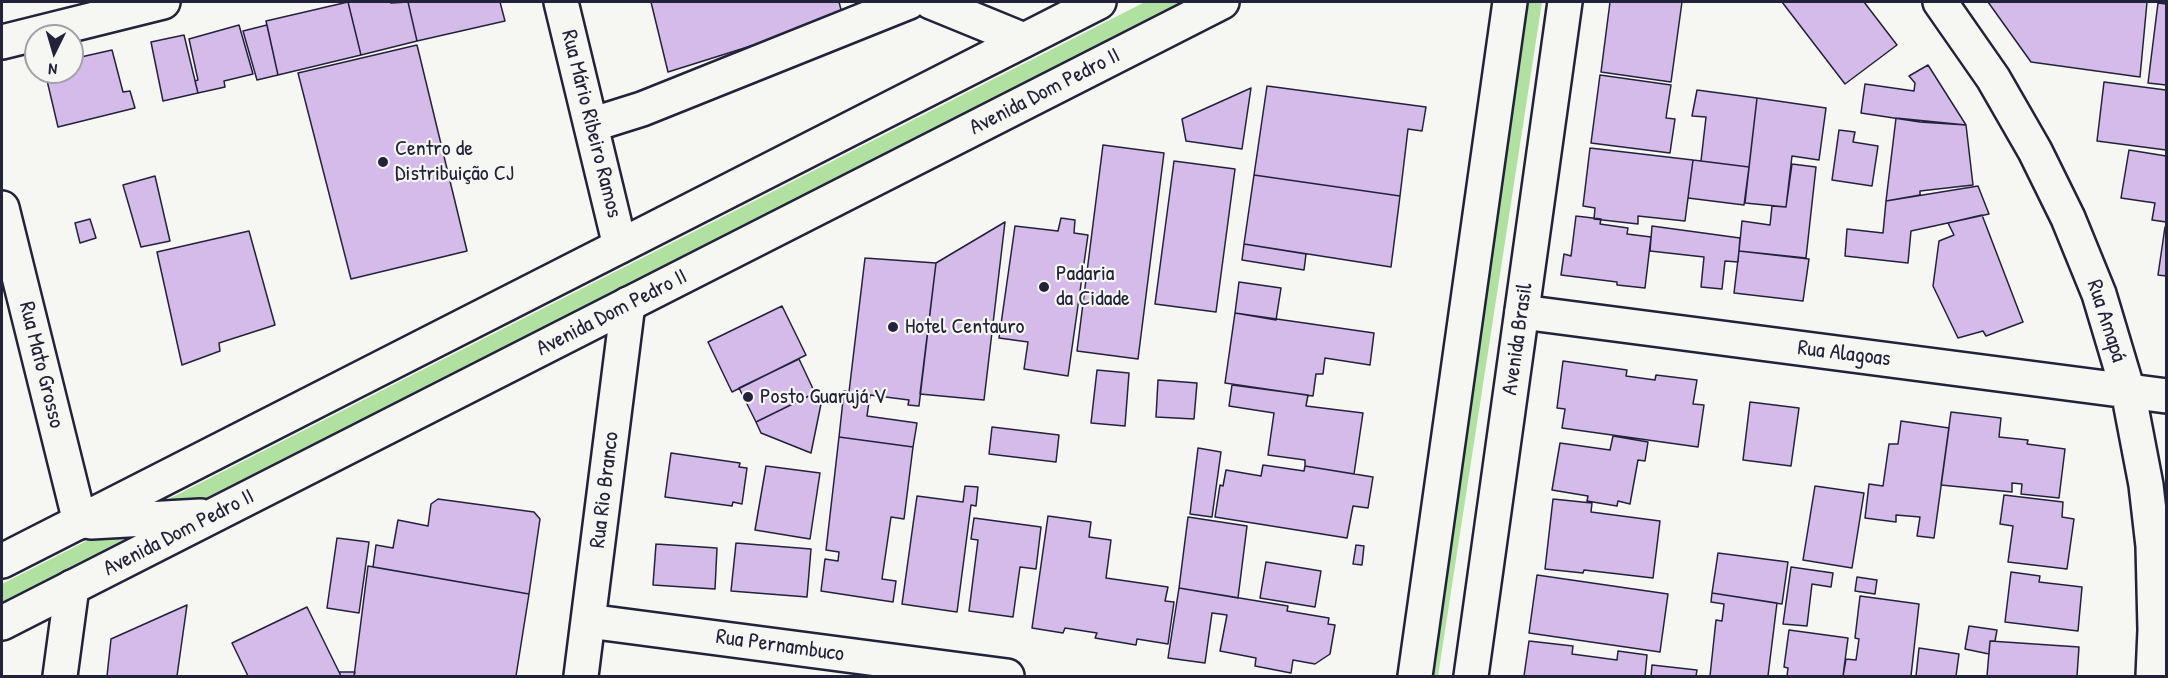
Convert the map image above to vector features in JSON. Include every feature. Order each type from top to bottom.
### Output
[{"type":"main road","points":[[2,42],[163,2]]},
{"type":"main road","name":"Rua Mário Ribeiro Ramos","points":[[561,2],[620,246]]},
{"type":"main road","points":[[591,125],[642,109],[909,2]]},
{"type":"main road","points":[[931,2],[941,4],[1024,40]]},
{"type":"main road","points":[[2,561],[1099,2]]},
{"type":"main road","name":"Avenida Dom Pedro II","points":[[2,623],[1221,2]]},
{"type":"main road","points":[[1416,676],[1510,2]]},
{"type":"main road","name":"Avenida Brasil","points":[[1471,676],[1565,2]]},
{"type":"main road","name":"Rua Amapá","points":[[1941,2],[1994,78],[2035,151],[2068,218],[2099,294],[2128,391],[2146,485],[2152,546],[2155,630],[2153,676]]},
{"type":"main road","name":"Rua Mato Grosso","points":[[2,208],[80,522]]},
{"type":"main road","name":"Rua Rio Branco","points":[[581,676],[628,304]]},
{"type":"main road","name":"Rua Alagoas","points":[[1522,312],[2166,396]]},
{"type":"main road","points":[[80,522],[214,515]]},
{"type":"main road","points":[[60,676],[72,587]]},
{"type":"main road","name":"Rua Pernambuco","points":[[588,621],[1006,676]]},
{"type":"green space","points":[[1145,2],[1185,2],[2,603],[2,584]]},
{"type":"green space","points":[[1523,2],[1542,2],[1438,676],[1419,676]]},
{"type":"building","points":[[348,2],[361,55],[278,75],[266,21]]},
{"type":"building","points":[[348,2],[408,2],[417,41],[361,55]]},
{"type":"building","points":[[408,2],[500,2],[505,21],[417,41]]},
{"type":"building","points":[[651,2],[839,2],[843,17],[668,72]]},
{"type":"building","points":[[1610,2],[1682,2],[1671,82],[1601,72]]},
{"type":"building","points":[[1782,2],[1864,2],[1897,45],[1845,84]]},
{"type":"building","points":[[1988,2],[2147,2],[2140,77],[2031,62]]},
{"type":"building","points":[[2158,3],[2166,4],[2166,85],[2148,83]]},
{"type":"building","points":[[239,25],[253,74],[224,81],[225,87],[198,93],[195,81],[198,80],[189,39]]},
{"type":"building","points":[[267,25],[278,75],[257,80],[243,31]]},
{"type":"building","points":[[184,35],[198,93],[163,101],[151,42]]},
{"type":"building","name":"Centro de Distribuição CJ","points":[[417,45],[467,251],[351,279],[298,73]]},
{"type":"building","points":[[112,50],[123,92],[130,91],[135,108],[58,127],[48,84],[84,84],[84,56]]},
{"type":"building","points":[[1928,65],[1966,125],[1920,122],[1861,113],[1865,84],[1914,91],[1915,83],[1909,76]]},
{"type":"building","points":[[1600,75],[1671,85],[1666,118],[1675,119],[1670,153],[1591,143]]},
{"type":"building","points":[[2104,82],[2166,90],[2166,150],[2097,141]]},
{"type":"building","points":[[1267,86],[1426,107],[1422,131],[1408,129],[1400,196],[1254,175]]},
{"type":"building","points":[[1251,88],[1242,149],[1186,141],[1182,119]]},
{"type":"building","points":[[1697,90],[1757,98],[1749,167],[1701,161],[1706,117],[1692,116]]},
{"type":"building","points":[[1757,98],[1826,108],[1819,160],[1792,156],[1786,207],[1745,203]]},
{"type":"building","points":[[1896,118],[1966,125],[1973,185],[1920,191],[1920,195],[1886,201]]},
{"type":"building","points":[[1839,130],[1855,132],[1853,142],[1878,146],[1872,186],[1832,180]]},
{"type":"building","points":[[1103,145],[1164,153],[1138,359],[1077,351]]},
{"type":"building","points":[[1590,148],[1693,160],[1685,221],[1638,216],[1638,224],[1594,219],[1595,208],[1583,206]]},
{"type":"building","points":[[2129,150],[2166,156],[2166,222],[2152,220],[2155,203],[2121,198]]},
{"type":"building","points":[[1693,160],[1749,167],[1744,205],[1688,198]]},
{"type":"building","points":[[1174,161],[1235,169],[1216,312],[1155,304]]},
{"type":"building","points":[[1792,164],[1816,167],[1806,258],[1739,251],[1742,221],[1770,225],[1772,206],[1786,207]]},
{"type":"building","points":[[1254,175],[1400,196],[1391,267],[1244,244]]},
{"type":"building","points":[[155,176],[170,241],[141,247],[123,185]]},
{"type":"building","points":[[1978,186],[1989,214],[1911,231],[1908,263],[1845,256],[1847,229],[1883,233],[1886,201]]},
{"type":"building","points":[[1982,215],[2023,322],[1986,336],[1983,331],[1958,338],[1933,286],[1939,241],[1954,235],[1948,223]]},
{"type":"building","points":[[1576,216],[1601,219],[1600,224],[1628,228],[1627,234],[1651,237],[1645,288],[1561,275],[1564,254],[1571,256]]},
{"type":"building","name":"Padaria da Cidade","points":[[1061,218],[1075,220],[1074,233],[1088,235],[1068,376],[1024,369],[1028,342],[999,338],[1015,226],[1058,231]]},
{"type":"building","points":[[90,219],[96,238],[80,243],[75,223]]},
{"type":"building","points":[[1005,222],[984,400],[920,394],[936,263]]},
{"type":"building","points":[[1652,226],[1740,238],[1738,262],[1725,261],[1722,289],[1701,287],[1704,257],[1650,251]]},
{"type":"building","points":[[2166,227],[2166,276],[2158,275]]},
{"type":"building","points":[[249,231],[275,325],[219,343],[220,351],[182,365],[157,252]]},
{"type":"building","points":[[1244,244],[1306,254],[1304,270],[1242,260]]},
{"type":"building","points":[[1739,251],[1809,259],[1803,301],[1734,293]]},
{"type":"building","name":"Hotel Centauro","points":[[865,258],[936,263],[919,406],[908,405],[909,400],[870,395],[867,416],[917,423],[913,447],[839,437],[844,391],[849,392]]},
{"type":"building","points":[[1239,282],[1281,288],[1276,320],[1235,313]]},
{"type":"building","points":[[782,306],[806,355],[732,392],[708,342]]},
{"type":"building","points":[[1235,313],[1374,333],[1370,365],[1325,358],[1323,374],[1316,374],[1313,396],[1225,383]]},
{"type":"building","points":[[799,359],[815,393],[756,422],[739,388]]},
{"type":"building","points":[[1563,361],[1627,370],[1626,376],[1655,380],[1656,375],[1697,380],[1693,404],[1704,405],[1698,447],[1562,428],[1565,409],[1557,408]]},
{"type":"building","points":[[1097,370],[1129,373],[1125,426],[1091,423]]},
{"type":"building","points":[[1158,380],[1197,383],[1194,419],[1156,417]]},
{"type":"building","points":[[1232,385],[1308,395],[1306,406],[1363,413],[1354,474],[1305,466],[1305,460],[1268,455],[1274,413],[1229,406]]},
{"type":"building","points":[[815,393],[821,404],[811,453],[761,433],[756,422]]},
{"type":"building","points":[[1750,402],[1799,408],[1791,466],[1743,460]]},
{"type":"building","points":[[1951,412],[2001,418],[1999,437],[2028,440],[2027,444],[2065,449],[2059,498],[2021,494],[2022,484],[2012,483],[2012,492],[1941,485]]},
{"type":"building","points":[[1901,421],[1949,428],[1934,538],[1917,536],[1920,517],[1896,515],[1896,522],[1865,518],[1869,484],[1883,486],[1889,444],[1898,444]]},
{"type":"building","points":[[992,427],[1059,435],[1056,462],[989,454]]},
{"type":"building","points":[[1613,436],[1648,442],[1645,461],[1638,460],[1630,504],[1618,501],[1617,506],[1587,501],[1588,496],[1552,490],[1560,443],[1610,450]]},
{"type":"building","points":[[839,437],[913,447],[904,519],[891,517],[882,579],[896,581],[893,602],[821,591],[825,559],[838,561],[839,552],[826,550]]},
{"type":"building","points":[[1198,448],[1221,452],[1212,517],[1190,514]]},
{"type":"building","points":[[671,453],[740,463],[739,467],[747,468],[742,504],[733,502],[732,506],[665,497]]},
{"type":"building","points":[[1263,465],[1304,471],[1305,466],[1373,477],[1368,508],[1353,506],[1347,538],[1215,517],[1220,485],[1223,486],[1226,470],[1261,476]]},
{"type":"building","points":[[766,466],[820,473],[810,539],[755,530]]},
{"type":"building","points":[[965,486],[978,487],[976,506],[971,505],[957,612],[902,604],[917,496],[963,502]]},
{"type":"building","points":[[1815,486],[1864,493],[1852,568],[1803,560]]},
{"type":"building","points":[[2004,495],[2063,502],[2062,517],[2074,519],[2067,569],[2008,562],[2013,526],[2000,524]]},
{"type":"building","points":[[438,499],[534,512],[540,519],[529,594],[373,567],[376,545],[393,548],[398,520],[428,526],[431,504]]},
{"type":"building","points":[[1553,499],[1592,503],[1591,512],[1660,521],[1653,578],[1584,570],[1583,573],[1545,569]]},
{"type":"building","points":[[1048,516],[1091,522],[1089,537],[1111,540],[1106,578],[1168,587],[1165,601],[1174,602],[1168,644],[1137,639],[1136,645],[1095,638],[1097,633],[1065,628],[1063,633],[1032,628]]},
{"type":"building","points":[[1188,517],[1247,526],[1238,598],[1179,588]]},
{"type":"building","points":[[974,518],[1041,527],[1036,569],[1020,567],[1013,617],[969,611],[978,540],[971,539]]},
{"type":"building","points":[[337,538],[369,542],[359,613],[327,608]]},
{"type":"building","points":[[736,543],[811,549],[807,597],[731,591]]},
{"type":"building","points":[[656,544],[717,548],[715,589],[653,585]]},
{"type":"building","points":[[1356,545],[1364,546],[1362,565],[1353,564]]},
{"type":"building","points":[[1718,553],[1788,562],[1782,604],[1712,593]]},
{"type":"building","points":[[1266,562],[1321,571],[1315,607],[1260,598]]},
{"type":"building","points":[[368,566],[529,594],[516,676],[354,676]]},
{"type":"building","points":[[1791,567],[1833,573],[1831,587],[1812,584],[1807,626],[1783,624]]},
{"type":"building","points":[[2011,572],[2040,576],[2039,582],[2082,587],[2078,631],[2005,622]]},
{"type":"building","points":[[1537,575],[1668,594],[1660,652],[1529,633]]},
{"type":"building","points":[[1857,577],[1877,580],[1875,594],[1855,591]]},
{"type":"building","points":[[1179,588],[1288,606],[1287,611],[1329,618],[1328,624],[1335,625],[1330,654],[1315,664],[1293,660],[1291,673],[1255,666],[1256,658],[1220,651],[1227,615],[1212,613],[1205,663],[1168,658]]},
{"type":"building","points":[[1712,593],[1777,603],[1768,676],[1710,676],[1716,620],[1722,621],[1724,604],[1711,602]]},
{"type":"building","points":[[1860,596],[1919,604],[1911,676],[1843,676],[1846,659],[1856,660],[1859,639],[1855,638]]},
{"type":"building","points":[[187,605],[177,676],[107,676],[111,639]]},
{"type":"building","points":[[307,607],[341,676],[248,676],[232,643]]},
{"type":"building","points":[[1969,626],[1997,630],[1995,641],[1990,641],[1989,654],[1965,649]]},
{"type":"building","points":[[1789,630],[1848,638],[1843,676],[1787,676],[1788,668],[1784,667]]},
{"type":"building","points":[[1529,641],[1573,646],[1572,654],[1617,660],[1618,651],[1647,655],[1645,676],[1524,676]]},
{"type":"building","points":[[1990,641],[2079,647],[2077,676],[1987,676]]},
{"type":"building","points":[[1919,648],[1959,654],[1956,676],[1916,676]]},
{"type":"building","points":[[1652,665],[1697,670],[1696,676],[1651,676]]},
{"type":"building","points":[[339,672],[355,672],[354,676],[341,676]]},
{"type":"place","name":"Centro de Distribuição CJ","points":[[383,162]]},
{"type":"place","name":"Padaria da Cidade","points":[[1044,287]]},
{"type":"place","name":"Hotel Centauro","points":[[893,327]]},
{"type":"place","name":"Posto Guarujá V","points":[[748,397]]}]
